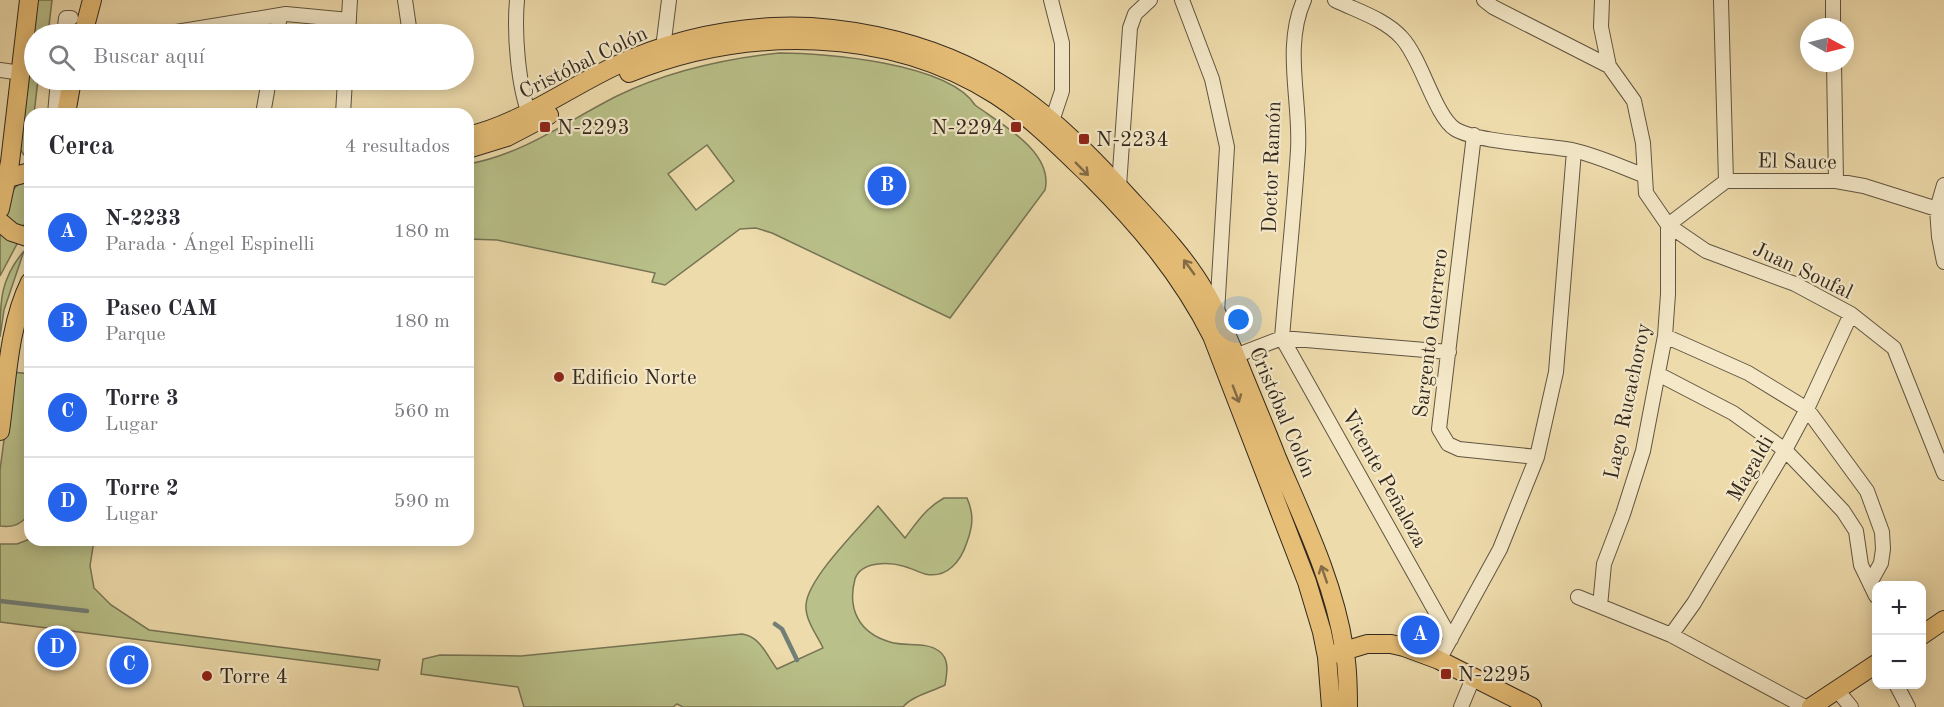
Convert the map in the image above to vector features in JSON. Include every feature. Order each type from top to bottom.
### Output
[{"type":"main road","points":[[26,24],[29,0]]},
{"type":"main road","points":[[85,24],[91,1]]},
{"type":"main road","name":"Cristóbal Colón","points":[[474,147],[507,136],[531,118],[615,66],[663,48],[724,33],[773,27],[818,28],[867,34],[915,45],[959,61],[1014,91],[1052,121],[1119,186],[1174,247],[1191,269],[1217,312],[1320,563],[1339,622],[1335,654]]},
{"type":"main road","name":"Cristóbal Colón","points":[[474,134],[531,118],[664,60],[714,48],[778,40],[798,39],[890,52],[953,73],[996,95],[1047,134],[1117,203],[1148,237],[1192,298],[1222,358],[1298,555],[1317,616],[1335,654]]},
{"type":"main road","points":[[0,209],[24,46]]},
{"type":"main road","points":[[67,108],[70,90]]},
{"type":"main road","points":[[4,179],[24,174]]},
{"type":"main road","points":[[0,222],[12,232],[24,236]]},
{"type":"main road","points":[[0,431],[16,323],[24,295]]},
{"type":"main road","points":[[1926,632],[1944,620]]},
{"type":"main road","points":[[1335,654],[1367,644],[1391,644],[1418,651],[1532,707]]},
{"type":"main road","points":[[1330,707],[1335,654]]},
{"type":"main road","points":[[1335,654],[1337,707]]},
{"type":"main road","points":[[1335,654],[1348,707]]},
{"type":"main road","points":[[1811,707],[1872,667]]},
{"type":"street","points":[[348,24],[350,0]]},
{"type":"street","points":[[405,0],[409,24]]},
{"type":"street","points":[[517,0],[518,49],[525,101],[531,118]]},
{"type":"street","points":[[663,48],[669,0]]},
{"type":"street","points":[[1051,0],[1062,43],[1062,91],[1052,121]]},
{"type":"street","points":[[1119,186],[1130,28],[1136,14],[1150,0]]},
{"type":"street","points":[[1182,0],[1212,79],[1227,147],[1217,312]]},
{"type":"street","name":"Doctor Ramón","points":[[1282,338],[1298,148],[1294,46],[1298,14],[1304,0]]},
{"type":"street","points":[[1335,0],[1386,24],[1402,38],[1418,62],[1442,115],[1455,129],[1474,135],[1574,151],[1645,176]]},
{"type":"street","points":[[1484,0],[1493,7],[1609,66]]},
{"type":"street","points":[[1602,0],[1601,27],[1609,66],[1634,101],[1643,143],[1646,193],[1668,225],[1726,181],[1721,0]]},
{"type":"street","points":[[1833,0],[1833,18]]},
{"type":"street","points":[[225,24],[299,14],[337,24]]},
{"type":"street","points":[[279,24],[280,15]]},
{"type":"street","points":[[65,24],[66,18],[71,18],[70,24]]},
{"type":"street","points":[[0,70],[21,73]]},
{"type":"street","points":[[1834,72],[1836,181]]},
{"type":"street","points":[[57,108],[58,90]]},
{"type":"street","points":[[58,108],[61,90]]},
{"type":"street","points":[[264,108],[267,90]]},
{"type":"street","points":[[343,108],[344,90]]},
{"type":"street","name":"Sargento Guerrero","points":[[1474,135],[1439,429],[1448,444],[1459,449],[1537,457]]},
{"type":"street","points":[[1439,660],[1500,549],[1537,457],[1556,372],[1574,151]]},
{"type":"street","name":"El Sauce","points":[[1726,181],[1836,181],[1864,186],[1937,209]]},
{"type":"street","points":[[1944,185],[1937,209],[1944,261]]},
{"type":"street","name":"Juan Soufal","points":[[1668,225],[1706,251],[1795,284],[1851,315],[1894,348],[1944,472]]},
{"type":"street","name":"Lago Rucachoroy","points":[[1599,606],[1604,564],[1643,451],[1665,336],[1668,294],[1668,225]]},
{"type":"street","name":"Magaldi","points":[[1671,635],[1694,603],[1785,450],[1851,315]]},
{"type":"street","points":[[1665,336],[1748,373],[1807,409],[1867,491],[1882,531],[1881,562],[1870,583]]},
{"type":"street","points":[[1235,356],[1282,338],[1449,352]]},
{"type":"street","name":"Vicente Peñaloza","points":[[1282,338],[1451,639]]},
{"type":"street","points":[[1658,374],[1733,413],[1785,450],[1844,510],[1856,531],[1861,565],[1872,587]]},
{"type":"street","points":[[1578,597],[1671,635],[1805,707]]},
{"type":"street","points":[[1461,707],[1473,678]]},
{"type":"street","points":[[1899,689],[1908,707]]},
{"type":"street","points":[[1838,690],[1851,707]]},
{"type":"green space","points":[[36,0],[52,0],[49,24],[33,24]]},
{"type":"green space","points":[[779,53],[826,55],[885,63],[940,79],[961,91],[975,105],[1011,130],[1034,151],[1042,163],[1046,176],[1045,190],[950,318],[772,233],[756,228],[740,229],[665,285],[652,282],[655,273],[497,240],[474,239],[474,162],[526,145],[636,87],[696,67]],"holes":[[[707,145],[734,181],[696,210],[668,174]]]},
{"type":"green space","points":[[26,90],[37,90],[35,108],[24,108]]},
{"type":"green space","points":[[24,112],[24,155],[20,149]]},
{"type":"green space","points":[[24,181],[24,224],[21,228],[7,219],[6,212],[8,199],[18,185]]},
{"type":"green space","points":[[0,231],[18,242],[0,276]]},
{"type":"green space","points":[[24,251],[4,310],[0,337],[3,291],[10,271]]},
{"type":"green space","points":[[13,372],[24,373],[24,519],[14,526],[0,526],[0,470]]},
{"type":"green space","points":[[944,498],[967,498],[972,515],[971,531],[961,556],[952,567],[933,575],[897,565],[876,564],[863,569],[855,579],[854,610],[870,633],[890,642],[928,646],[939,651],[945,658],[947,666],[945,685],[917,697],[903,707],[683,707],[677,704],[673,707],[524,707],[518,687],[421,674],[423,659],[440,655],[521,656],[742,634],[754,638],[777,669],[823,648],[807,616],[806,605],[809,594],[824,568],[878,506],[905,538],[927,511]]},
{"type":"green space","points":[[24,541],[24,546],[93,546],[90,566],[94,588],[111,605],[149,630],[380,660],[378,670],[0,622],[0,544],[17,544]]},
{"type":"waterway","points":[[0,601],[87,611]]},
{"type":"waterway","points":[[775,624],[782,629],[797,660]]},
{"type":"place","name":"N-2293","points":[[545,127]]},
{"type":"place","name":"N-2294","points":[[1016,127]]},
{"type":"place","name":"N-2234","points":[[1084,139]]},
{"type":"place","name":"Paseo CAM","points":[[887,186]]},
{"type":"place","name":"Edificio Norte","points":[[559,377]]},
{"type":"place","name":"N-2233","points":[[1420,635]]},
{"type":"place","name":"Torre 2","points":[[57,648]]},
{"type":"place","name":"Torre 3","points":[[129,665]]},
{"type":"place","name":"N-2295","points":[[1446,674]]},
{"type":"place","name":"Torre 4","points":[[207,676]]}]
